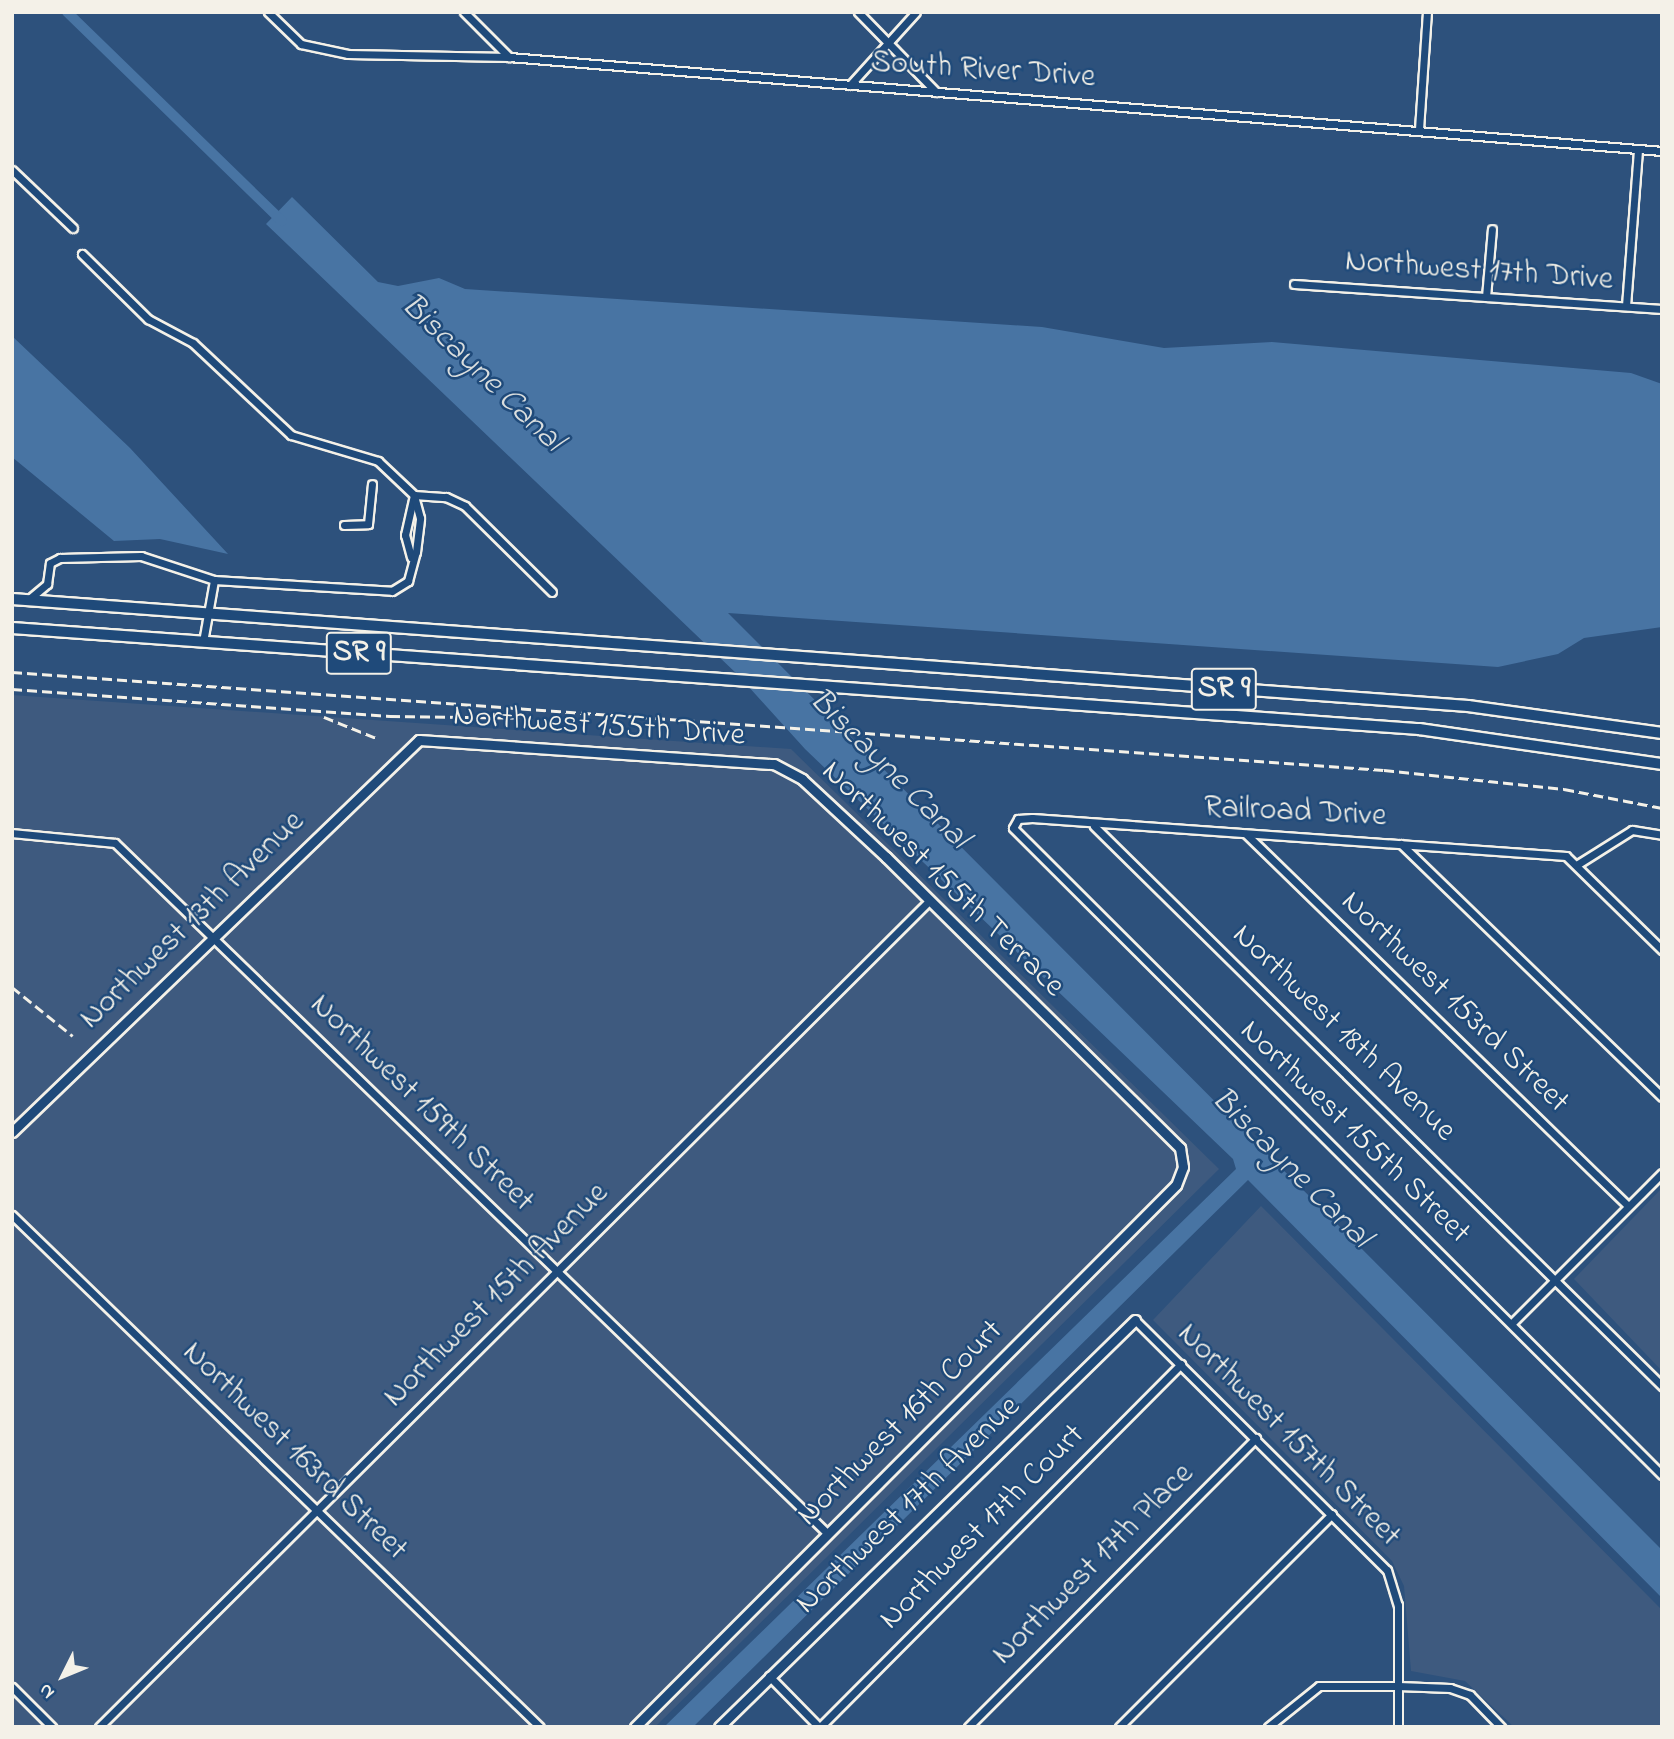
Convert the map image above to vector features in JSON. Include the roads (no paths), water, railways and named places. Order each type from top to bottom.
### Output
[{"type":"main road","name":"SR 9","points":[[12,599],[1468,706],[1662,733]]},
{"type":"main road","name":"SR 9","points":[[12,628],[1419,729],[1662,764]]},
{"type":"street","name":"South River Drive","points":[[268,12],[301,44],[348,54],[509,57],[1419,129],[1662,151]]},
{"type":"street","points":[[464,12],[509,57]]},
{"type":"street","points":[[858,12],[937,92]]},
{"type":"street","points":[[850,85],[916,12]]},
{"type":"street","points":[[1419,129],[1427,12]]},
{"type":"street","points":[[1626,306],[1638,150]]},
{"type":"street","points":[[12,170],[73,228]]},
{"type":"street","points":[[1486,298],[1492,229]]},
{"type":"street","points":[[27,600],[47,584],[55,561],[141,556],[215,580],[392,591],[408,581],[420,518],[414,495],[378,461],[291,435],[193,343],[148,319],[82,254]]},
{"type":"street","name":"Northwest 17th Drive","points":[[1294,284],[1662,309]]},
{"type":"street","points":[[344,525],[368,524],[372,484]]},
{"type":"street","points":[[411,557],[405,535],[414,495]]},
{"type":"street","points":[[414,495],[446,497],[465,506],[552,592]]},
{"type":"street","points":[[203,642],[215,580]]},
{"type":"street","name":"Northwest 155th Drive","points":[[407,744],[437,740],[788,769]]},
{"type":"street","name":"Northwest 13th Avenue","points":[[12,1132],[407,744]]},
{"type":"street","name":"Northwest 155th Terrace","points":[[788,769],[930,900],[1180,1148]]},
{"type":"street","name":"Railroad Drive","points":[[1013,828],[1018,819],[1032,818],[1094,826],[1400,843],[1566,856],[1578,864]]},
{"type":"street","name":"Northwest 18th Avenue","points":[[1094,826],[1662,1386]]},
{"type":"street","name":"Northwest 155th Street","points":[[1013,828],[1662,1475]]},
{"type":"street","points":[[1662,835],[1632,830],[1578,864],[1662,950]]},
{"type":"street","name":"Northwest 159th Street","points":[[12,832],[115,843],[827,1533]]},
{"type":"street","name":"Northwest 153rd Street","points":[[1246,834],[1628,1206]]},
{"type":"street","points":[[1400,843],[1662,1097]]},
{"type":"street","name":"Northwest 15th Avenue","points":[[99,1727],[930,900]]},
{"type":"street","name":"Northwest 16th Court","points":[[635,1727],[1176,1185],[1183,1167],[1180,1148]]},
{"type":"street","points":[[1512,1323],[1662,1173]]},
{"type":"street","name":"Northwest 163rd Street","points":[[12,1215],[540,1727]]},
{"type":"street","name":"Northwest 157th Street","points":[[1135,1320],[1332,1514],[1396,1586],[1398,1727]]},
{"type":"street","name":"Northwest 17th Avenue","points":[[719,1727],[1135,1320]]},
{"type":"street","name":"Northwest 17th Court","points":[[819,1727],[1181,1364]]},
{"type":"street","name":"Northwest 17th Place","points":[[968,1727],[1256,1437]]},
{"type":"street","points":[[1119,1727],[1332,1514]]},
{"type":"street","points":[[769,1676],[819,1727]]},
{"type":"street","points":[[1268,1727],[1319,1686],[1450,1688],[1470,1695],[1501,1727]]},
{"type":"street","points":[[12,1688],[52,1727]]},
{"type":"water","points":[[292,197],[378,282],[398,286],[439,278],[465,289],[1042,327],[1164,348],[1272,342],[1631,373],[1662,384],[1662,627],[1584,638],[1558,654],[1498,667],[728,613],[1662,1550],[1662,1598],[1248,1180],[693,1727],[664,1727],[1236,1169],[1233,1159],[805,749],[738,675],[266,224]]},
{"type":"water","points":[[12,336],[130,448],[228,554],[160,539],[114,541],[12,457]]},
{"type":"waterway","name":"Biscayne Canal","points":[[67,12],[282,221]]},
{"type":"railway","points":[[12,672],[1384,770],[1564,789],[1662,808]]},
{"type":"railway","points":[[12,689],[390,716],[533,718]]},
{"type":"railway","points":[[324,717],[376,738]]},
{"type":"railway","points":[[12,987],[73,1036]]}]
